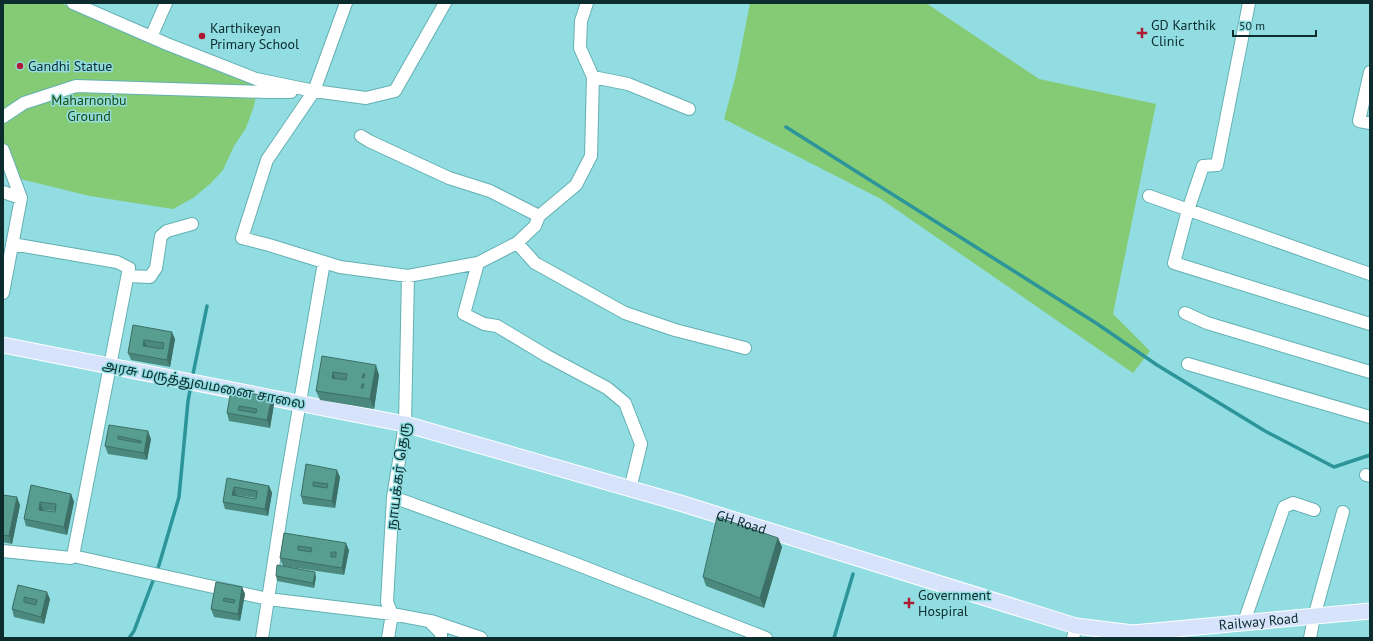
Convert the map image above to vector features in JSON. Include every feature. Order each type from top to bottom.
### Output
[{"type":"main road","name":"அரசு மருத்துவமனை சாலை","points":[[3,345],[405,424]]},
{"type":"main road","name":"GH Road","points":[[405,424],[680,503],[1074,632]]},
{"type":"main road","name":"Railway Road","points":[[1074,632],[1133,633],[1370,611]]},
{"type":"street","points":[[73,3],[151,37],[256,79],[314,92],[366,98],[395,91],[445,3]]},
{"type":"street","points":[[151,37],[166,3]]},
{"type":"street","points":[[346,3],[314,92],[267,160],[242,238],[340,267],[408,276],[478,263],[518,243],[534,226],[539,216],[576,185],[591,156],[593,77],[580,48],[582,21],[587,3]]},
{"type":"street","points":[[1249,3],[1217,165],[1203,166],[1188,210],[1174,263],[1370,324]]},
{"type":"street","points":[[1370,72],[1359,121],[1370,123]]},
{"type":"street","points":[[593,77],[628,84],[689,109]]},
{"type":"street","points":[[3,117],[24,104],[76,86],[314,92]]},
{"type":"street","points":[[361,136],[449,178],[490,191],[539,216]]},
{"type":"street","points":[[3,150],[21,198],[3,293]]},
{"type":"street","points":[[3,192],[21,198]]},
{"type":"street","points":[[1149,196],[1370,274]]},
{"type":"street","points":[[128,276],[150,277],[156,268],[161,236],[167,231],[192,224]]},
{"type":"street","points":[[518,243],[535,263],[625,313],[676,330],[745,348]]},
{"type":"street","points":[[12,244],[117,262],[129,268],[73,556]]},
{"type":"street","points":[[262,638],[286,483],[324,262]]},
{"type":"street","points":[[478,263],[464,314],[484,324],[498,326],[547,356],[607,388],[624,403],[640,444],[630,489]]},
{"type":"street","name":"நாயக்கர் தெரு","points":[[392,614],[387,602],[393,496],[405,424],[408,276]]},
{"type":"street","points":[[1185,313],[1207,323],[1370,372]]},
{"type":"street","points":[[1188,364],[1370,417]]},
{"type":"street","points":[[393,496],[766,638]]},
{"type":"street","points":[[1244,622],[1284,507],[1293,503],[1314,510]]},
{"type":"street","points":[[1310,638],[1314,617],[1343,512]]},
{"type":"street","points":[[3,551],[71,558],[73,556],[268,599],[429,620],[481,638]]},
{"type":"street","points":[[388,638],[392,614]]},
{"type":"street","points":[[429,620],[441,633],[441,638]]},
{"type":"green space","name":"Maharnonbu Ground","points":[[3,3],[60,3],[222,73],[258,85],[254,106],[246,128],[234,146],[223,170],[211,183],[193,198],[173,209],[90,196],[12,177],[3,170]]},
{"type":"green space","points":[[750,3],[926,3],[1039,79],[1156,104],[1113,314],[1150,351],[1133,373],[881,199],[724,119],[736,75]]},
{"type":"building","points":[[133,325],[172,332],[167,360],[128,353]],"holes":[[[144,340],[164,343],[163,349],[143,346]]]},
{"type":"building","points":[[322,356],[376,365],[370,399],[316,391]],"holes":[[[333,372],[347,374],[346,380],[332,378]]]},
{"type":"building","points":[[231,390],[272,397],[267,420],[227,413]],"holes":[[[239,406],[257,409],[256,413],[238,410]]]},
{"type":"building","points":[[109,425],[148,431],[144,453],[105,446]],"holes":[[[118,436],[141,441],[141,443],[118,439]]]},
{"type":"building","points":[[306,464],[337,470],[332,501],[301,496]],"holes":[[[313,482],[328,484],[327,488],[313,486]]]},
{"type":"building","points":[[227,478],[269,486],[265,509],[223,502]],"holes":[[[234,487],[257,491],[256,499],[232,495]]]},
{"type":"building","points":[[31,485],[71,494],[64,527],[24,519]],"holes":[[[40,502],[56,504],[55,512],[39,510]]]},
{"type":"building","points":[[3,495],[17,497],[9,536],[3,535]]},
{"type":"building","points":[[717,517],[778,538],[760,598],[703,577]]},
{"type":"building","points":[[284,533],[346,543],[342,568],[280,558]],"holes":[[[298,546],[312,548],[311,552],[298,550]],[[331,552],[336,552],[336,557],[331,557]]]},
{"type":"building","points":[[277,565],[315,572],[313,583],[276,576]]},
{"type":"building","points":[[216,582],[242,587],[238,614],[211,609]],"holes":[[[224,598],[235,600],[234,603],[223,601]]]},
{"type":"building","points":[[18,585],[47,592],[41,617],[12,609]],"holes":[[[24,597],[37,600],[36,605],[24,602]]]},
{"type":"waterway","points":[[786,127],[1096,323],[1157,365],[1265,431],[1334,467],[1370,455]]},
{"type":"waterway","points":[[192,379],[207,306]]},
{"type":"waterway","points":[[129,638],[134,631],[159,565],[179,497],[188,401],[191,385]]},
{"type":"waterway","points":[[834,638],[853,574]]},
{"type":"place","name":"GD Karthik Clinic","points":[[1142,33]]},
{"type":"place","name":"Karthikeyan Primary School","points":[[202,36]]},
{"type":"place","name":"Gandhi Statue","points":[[20,66]]},
{"type":"place","name":"Government Hospiral","points":[[909,603]]}]
